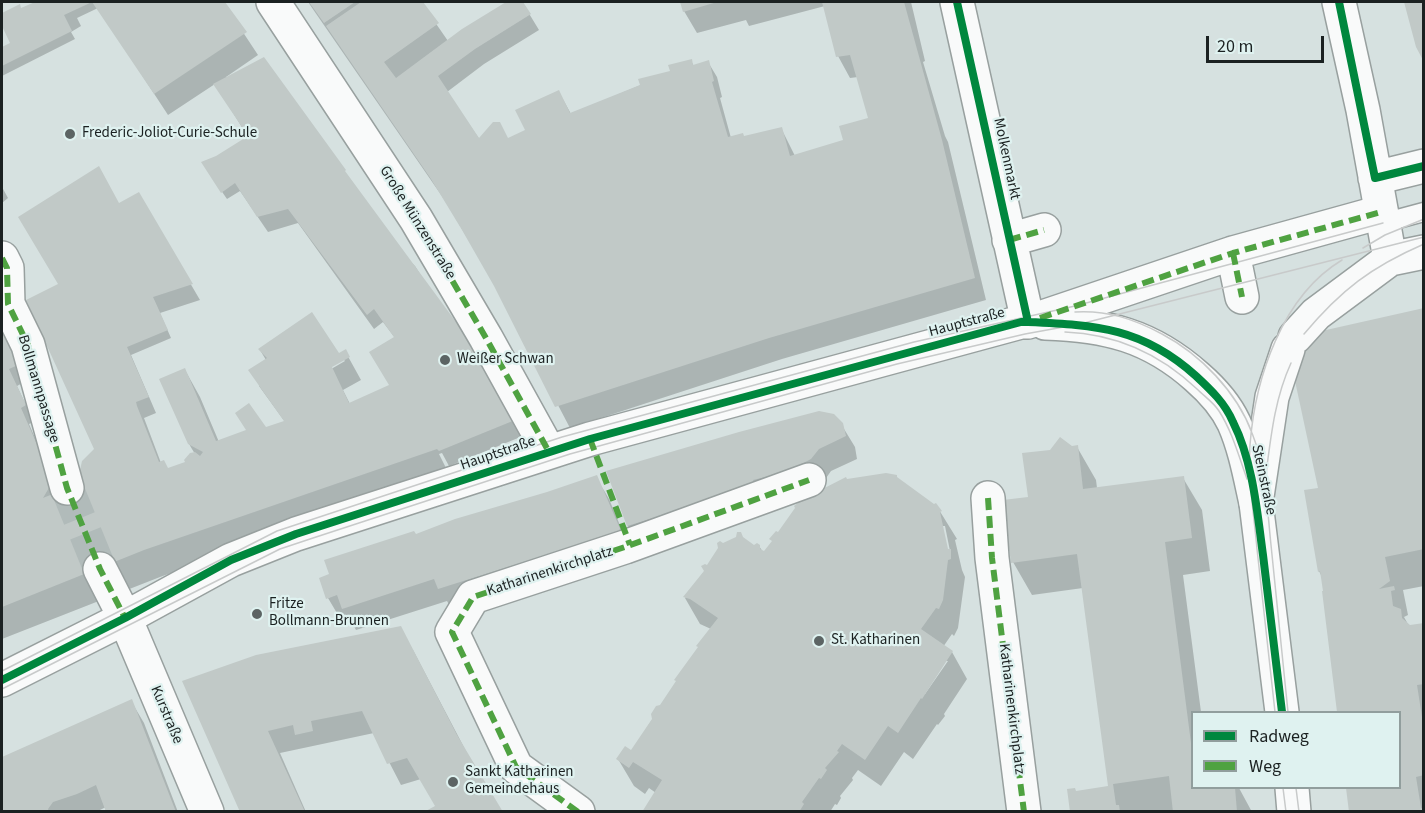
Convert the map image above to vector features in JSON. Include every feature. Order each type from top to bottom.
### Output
[{"type":"street","name":"Große Münzenstraße","points":[[273,2],[416,219],[486,338],[549,452]]},
{"type":"street","points":[[1339,2],[1390,259],[1424,252]]},
{"type":"street","name":"Molkenmarkt","points":[[959,8],[1028,322]]},
{"type":"street","points":[[1375,178],[1424,166]]},
{"type":"street","name":"Hauptstraße","points":[[2,680],[125,618],[231,560],[296,534],[549,452],[1021,322],[1028,322],[1233,253],[1382,217]]},
{"type":"street","points":[[1009,240],[1044,230]]},
{"type":"street","points":[[1233,253],[1242,297]]},
{"type":"street","name":"Bollmannpassage","points":[[2,258],[7,267],[8,304],[28,345],[67,488]]},
{"type":"street","name":"Steinstraße","points":[[1256,503],[1272,397],[1291,343],[1316,314],[1390,259]]},
{"type":"street","name":"Steinstraße","points":[[1028,322],[1080,324],[1107,328],[1145,341],[1180,362],[1212,391],[1233,421],[1242,442],[1256,503],[1282,711]]},
{"type":"street","name":"Katharinenkirchplatz","points":[[578,812],[516,767],[452,632],[474,597],[625,547],[809,480]]},
{"type":"street","name":"Katharinenkirchplatz","points":[[988,498],[992,558],[1024,812]]},
{"type":"street","points":[[100,569],[125,618]]},
{"type":"street","name":"Kurstraße","points":[[125,618],[207,812]]},
{"type":"street","points":[[1292,789],[1294,812]]},
{"type":"lane","points":[[1382,217],[1424,212]]},
{"type":"lane","points":[[1390,259],[1424,235]]},
{"type":"building","points":[[35,2],[92,2],[64,15],[72,31],[2,66],[2,47],[10,43],[2,26],[2,13],[20,4],[21,8]]},
{"type":"building","points":[[92,2],[225,2],[247,32],[154,94]]},
{"type":"building","points":[[309,2],[355,2],[324,23]]},
{"type":"building","points":[[361,2],[423,2],[439,23],[384,62],[396,78],[462,29],[506,2],[523,2],[531,14],[475,49],[438,76],[479,138],[493,122],[500,122],[508,138],[525,130],[515,110],[559,90],[570,113],[640,85],[638,79],[670,71],[668,65],[692,59],[693,65],[709,60],[714,81],[712,82],[728,137],[743,133],[744,136],[782,127],[790,156],[843,140],[839,126],[868,118],[850,55],[836,57],[822,2],[904,2],[942,140],[975,278],[769,338],[555,407],[494,286],[462,230],[431,179],[326,26]]},
{"type":"building","points":[[680,2],[717,2],[683,12]]},
{"type":"building","points":[[1404,2],[1424,2],[1424,62],[1416,47]]},
{"type":"building","points":[[264,57],[467,337],[515,420],[439,451],[437,449],[144,550],[2,607],[2,323],[20,364],[9,369],[26,405],[21,408],[53,481],[43,498],[82,482],[80,470],[82,461],[94,449],[26,300],[58,284],[18,217],[99,166],[119,203],[139,192],[193,284],[153,297],[168,330],[127,347],[149,397],[136,402],[159,462],[164,460],[168,468],[185,462],[184,460],[190,453],[195,452],[200,456],[203,452],[188,444],[159,379],[185,368],[216,441],[246,430],[235,413],[249,403],[266,427],[284,421],[248,370],[267,358],[258,349],[312,312],[339,353],[346,349],[350,357],[332,367],[349,403],[389,385],[369,352],[394,337],[374,309],[367,315],[288,209],[257,217],[235,183],[221,193],[201,162],[216,156],[248,136],[213,84]]},
{"type":"building","points":[[1424,308],[1424,549],[1385,557],[1390,581],[1379,589],[1394,586],[1395,590],[1391,591],[1393,606],[1401,609],[1402,618],[1410,625],[1424,623],[1424,684],[1417,685],[1424,730],[1424,775],[1416,777],[1421,808],[1424,812],[1349,812],[1346,789],[1401,789],[1401,711],[1337,711],[1323,591],[1304,490],[1318,488],[1286,339]]},
{"type":"building","points":[[819,411],[834,414],[843,423],[846,436],[819,449],[811,459],[786,472],[753,480],[756,490],[627,526],[606,471]]},
{"type":"building","points":[[1060,437],[1072,446],[1078,445],[1083,489],[1184,476],[1192,538],[1165,542],[1191,743],[1191,789],[1235,789],[1237,812],[1173,812],[1169,776],[1113,784],[1116,805],[1119,805],[1120,812],[1070,812],[1067,789],[1075,788],[1076,791],[1108,786],[1077,554],[1011,563],[1003,500],[1028,497],[1022,453],[1050,450]]},
{"type":"building","name":"St. Katharinen","points":[[886,473],[897,475],[934,504],[936,503],[942,511],[940,512],[948,549],[951,549],[943,600],[939,609],[936,608],[921,629],[953,651],[898,733],[888,726],[865,760],[842,744],[837,751],[839,752],[825,768],[827,770],[821,779],[819,778],[802,802],[804,804],[799,812],[642,812],[662,780],[633,762],[629,768],[616,759],[625,746],[631,750],[652,719],[651,714],[656,706],[660,705],[676,681],[674,680],[698,647],[696,646],[718,618],[690,599],[683,597],[704,571],[701,566],[707,565],[718,548],[717,543],[720,541],[723,543],[736,537],[737,532],[741,532],[743,537],[754,545],[757,543],[760,545],[760,549],[764,551],[772,541],[769,539],[776,531],[778,532],[795,508],[794,506],[803,499],[846,477],[847,479]]},
{"type":"building","points":[[597,475],[621,531],[438,589],[434,579],[342,609],[337,595],[326,599],[319,578],[329,574],[324,560],[414,531],[416,534],[455,519]]},
{"type":"building","points":[[401,626],[457,735],[503,812],[424,812],[435,806],[407,758],[387,764],[362,711],[311,721],[313,731],[295,735],[293,725],[268,731],[305,812],[240,812],[182,681],[256,655]]},
{"type":"building","points":[[132,699],[176,812],[106,812],[96,785],[53,802],[48,809],[49,812],[2,812],[2,757]]},
{"type":"tunnel","points":[[67,488],[100,569]]},
{"type":"tram line","points":[[1363,248],[1385,235],[1424,219]]},
{"type":"tram line","points":[[2,671],[277,531],[562,437],[914,342],[1075,306],[1383,223]]},
{"type":"tram line","points":[[2,689],[280,549],[570,454],[897,364],[1025,334],[1080,324],[1424,237]]},
{"type":"tram line","points":[[1304,334],[1344,292],[1358,281],[1388,262],[1424,244]]},
{"type":"tram line","points":[[1275,711],[1251,484],[1250,445],[1253,419],[1265,367],[1288,317],[1303,295],[1321,276],[1342,260]]},
{"type":"tram line","points":[[1075,312],[1098,312],[1131,320],[1176,342],[1203,363],[1237,403],[1257,446],[1265,488],[1288,711]]},
{"type":"tram line","points":[[1065,332],[1102,337],[1136,348],[1183,377],[1219,411],[1247,479]]},
{"type":"tram line","points":[[1266,474],[1277,403],[1291,363]]},
{"type":"tram line","points":[[1283,789],[1286,812]]},
{"type":"tram line","points":[[1296,789],[1299,812]]},
{"type":"marked path","points":[[1040,318],[1233,253],[1381,212]]},
{"type":"marked path","points":[[416,219],[486,338],[549,452]]},
{"type":"marked path","points":[[1009,240],[1044,230]]},
{"type":"marked path","points":[[1233,253],[1242,297]]},
{"type":"marked path","points":[[2,258],[7,268],[8,304],[28,345],[67,488],[100,569],[125,618]]},
{"type":"marked path","points":[[590,439],[630,545]]},
{"type":"marked path","points":[[578,812],[516,767],[452,632],[473,597],[625,547],[809,480]]},
{"type":"marked path","points":[[988,498],[992,558],[1024,812]]},
{"type":"cycle path","points":[[957,2],[1028,322]]},
{"type":"cycle path","points":[[1339,2],[1375,178],[1424,166]]},
{"type":"cycle path","points":[[2,680],[125,618],[231,560],[296,534],[590,439],[1021,322],[1028,322],[1098,328],[1138,339],[1176,360],[1196,376],[1217,397],[1230,415],[1240,437],[1253,487],[1282,711]]},
{"type":"place","name":"Frederic-Joliot-Curie-Schule","points":[[70,134]]},
{"type":"place","name":"Weißer Schwan","points":[[445,360]]},
{"type":"place","name":"Fritze Bollmann-Brunnen","points":[[257,614]]},
{"type":"place","name":"St. Katharinen","points":[[819,641]]},
{"type":"place","name":"Sankt Katharinen Gemeindehaus","points":[[453,782]]}]
